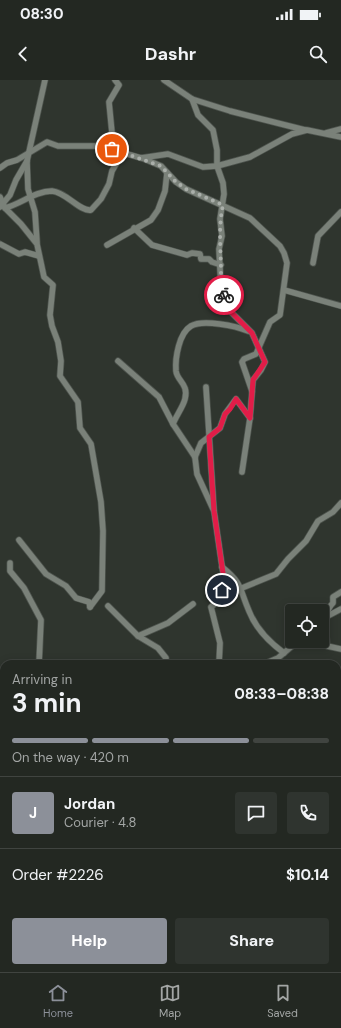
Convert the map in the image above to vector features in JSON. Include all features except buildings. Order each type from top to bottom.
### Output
[{"type":"street","points":[[19,540],[46,574],[66,586],[76,598],[89,602],[90,607],[102,590],[103,531],[101,502],[91,444],[80,428],[78,402],[60,376],[61,361],[58,342],[52,326],[50,315],[53,286],[44,277],[37,244],[35,212],[29,197],[27,161],[44,80]]},
{"type":"street","points":[[107,148],[112,133],[109,102],[119,85],[115,80]]},
{"type":"street","points":[[164,80],[192,99],[230,111],[341,137]]},
{"type":"street","points":[[192,99],[200,118],[213,130],[217,150],[217,166],[223,183],[223,205],[220,219],[220,287],[234,316],[252,333],[265,362],[253,380],[253,393],[242,472]]},
{"type":"street","points":[[324,134],[341,129]]},
{"type":"street","points":[[141,158],[168,154],[201,166],[217,166],[250,157],[293,134],[307,130]]},
{"type":"street","points":[[0,168],[47,142],[58,146],[91,145],[107,148],[123,152],[161,166],[186,189],[250,218],[282,249],[287,263],[280,315],[270,322],[259,350],[255,355],[244,359],[242,362],[244,373],[253,393]]},
{"type":"street","points":[[3,206],[15,206],[29,197],[45,192],[57,192],[86,210],[91,210],[101,199],[109,184],[112,171],[123,152]]},
{"type":"street","points":[[3,206],[27,161]]},
{"type":"street","points":[[107,245],[134,228],[151,220],[158,210],[164,191],[167,173]]},
{"type":"street","points":[[0,197],[3,206],[21,224],[37,244]]},
{"type":"street","points":[[312,263],[318,236],[341,212]]},
{"type":"street","points":[[134,228],[152,245],[187,255],[192,253],[200,254],[200,259],[209,259],[212,262],[221,265]]},
{"type":"street","points":[[0,244],[19,254],[25,252],[39,256]]},
{"type":"street","points":[[284,290],[341,306]]},
{"type":"street","points":[[173,424],[185,399],[185,385],[176,373],[177,355],[184,332],[192,325],[226,324],[252,333]]},
{"type":"street","points":[[118,361],[159,397],[173,424],[195,457]]},
{"type":"street","points":[[206,387],[214,511],[222,567],[223,582],[221,599]]},
{"type":"street","points":[[214,511],[196,474],[195,457],[199,445],[220,428],[225,414],[236,399],[250,418]]},
{"type":"street","points":[[219,660],[220,643],[211,607],[221,599],[242,588],[278,573],[285,562],[306,541],[318,521],[333,512],[341,503]]},
{"type":"street","points":[[10,563],[10,572],[24,588],[41,620],[39,660]]},
{"type":"street","points":[[222,567],[235,577],[242,588],[249,612],[259,629],[269,642],[284,653]]},
{"type":"street","points":[[329,607],[333,604],[333,597],[341,592]]},
{"type":"street","points":[[138,636],[168,623],[193,604]]},
{"type":"street","points":[[108,606],[138,636],[158,648],[164,660]]},
{"type":"street","points":[[329,615],[341,609]]},
{"type":"street","points":[[329,646],[341,649]]},
{"type":"street","points":[[271,660],[290,648]]},
{"type":"way so far","points":[[112,149],[161,166],[180,186],[223,205],[220,219],[222,236],[219,252],[222,274],[220,287],[224,295]]},
{"type":"route","points":[[222,590],[223,573],[214,511],[209,437],[220,428],[225,414],[236,399],[250,418],[253,380],[265,362],[252,333],[231,312],[224,295]]}]
